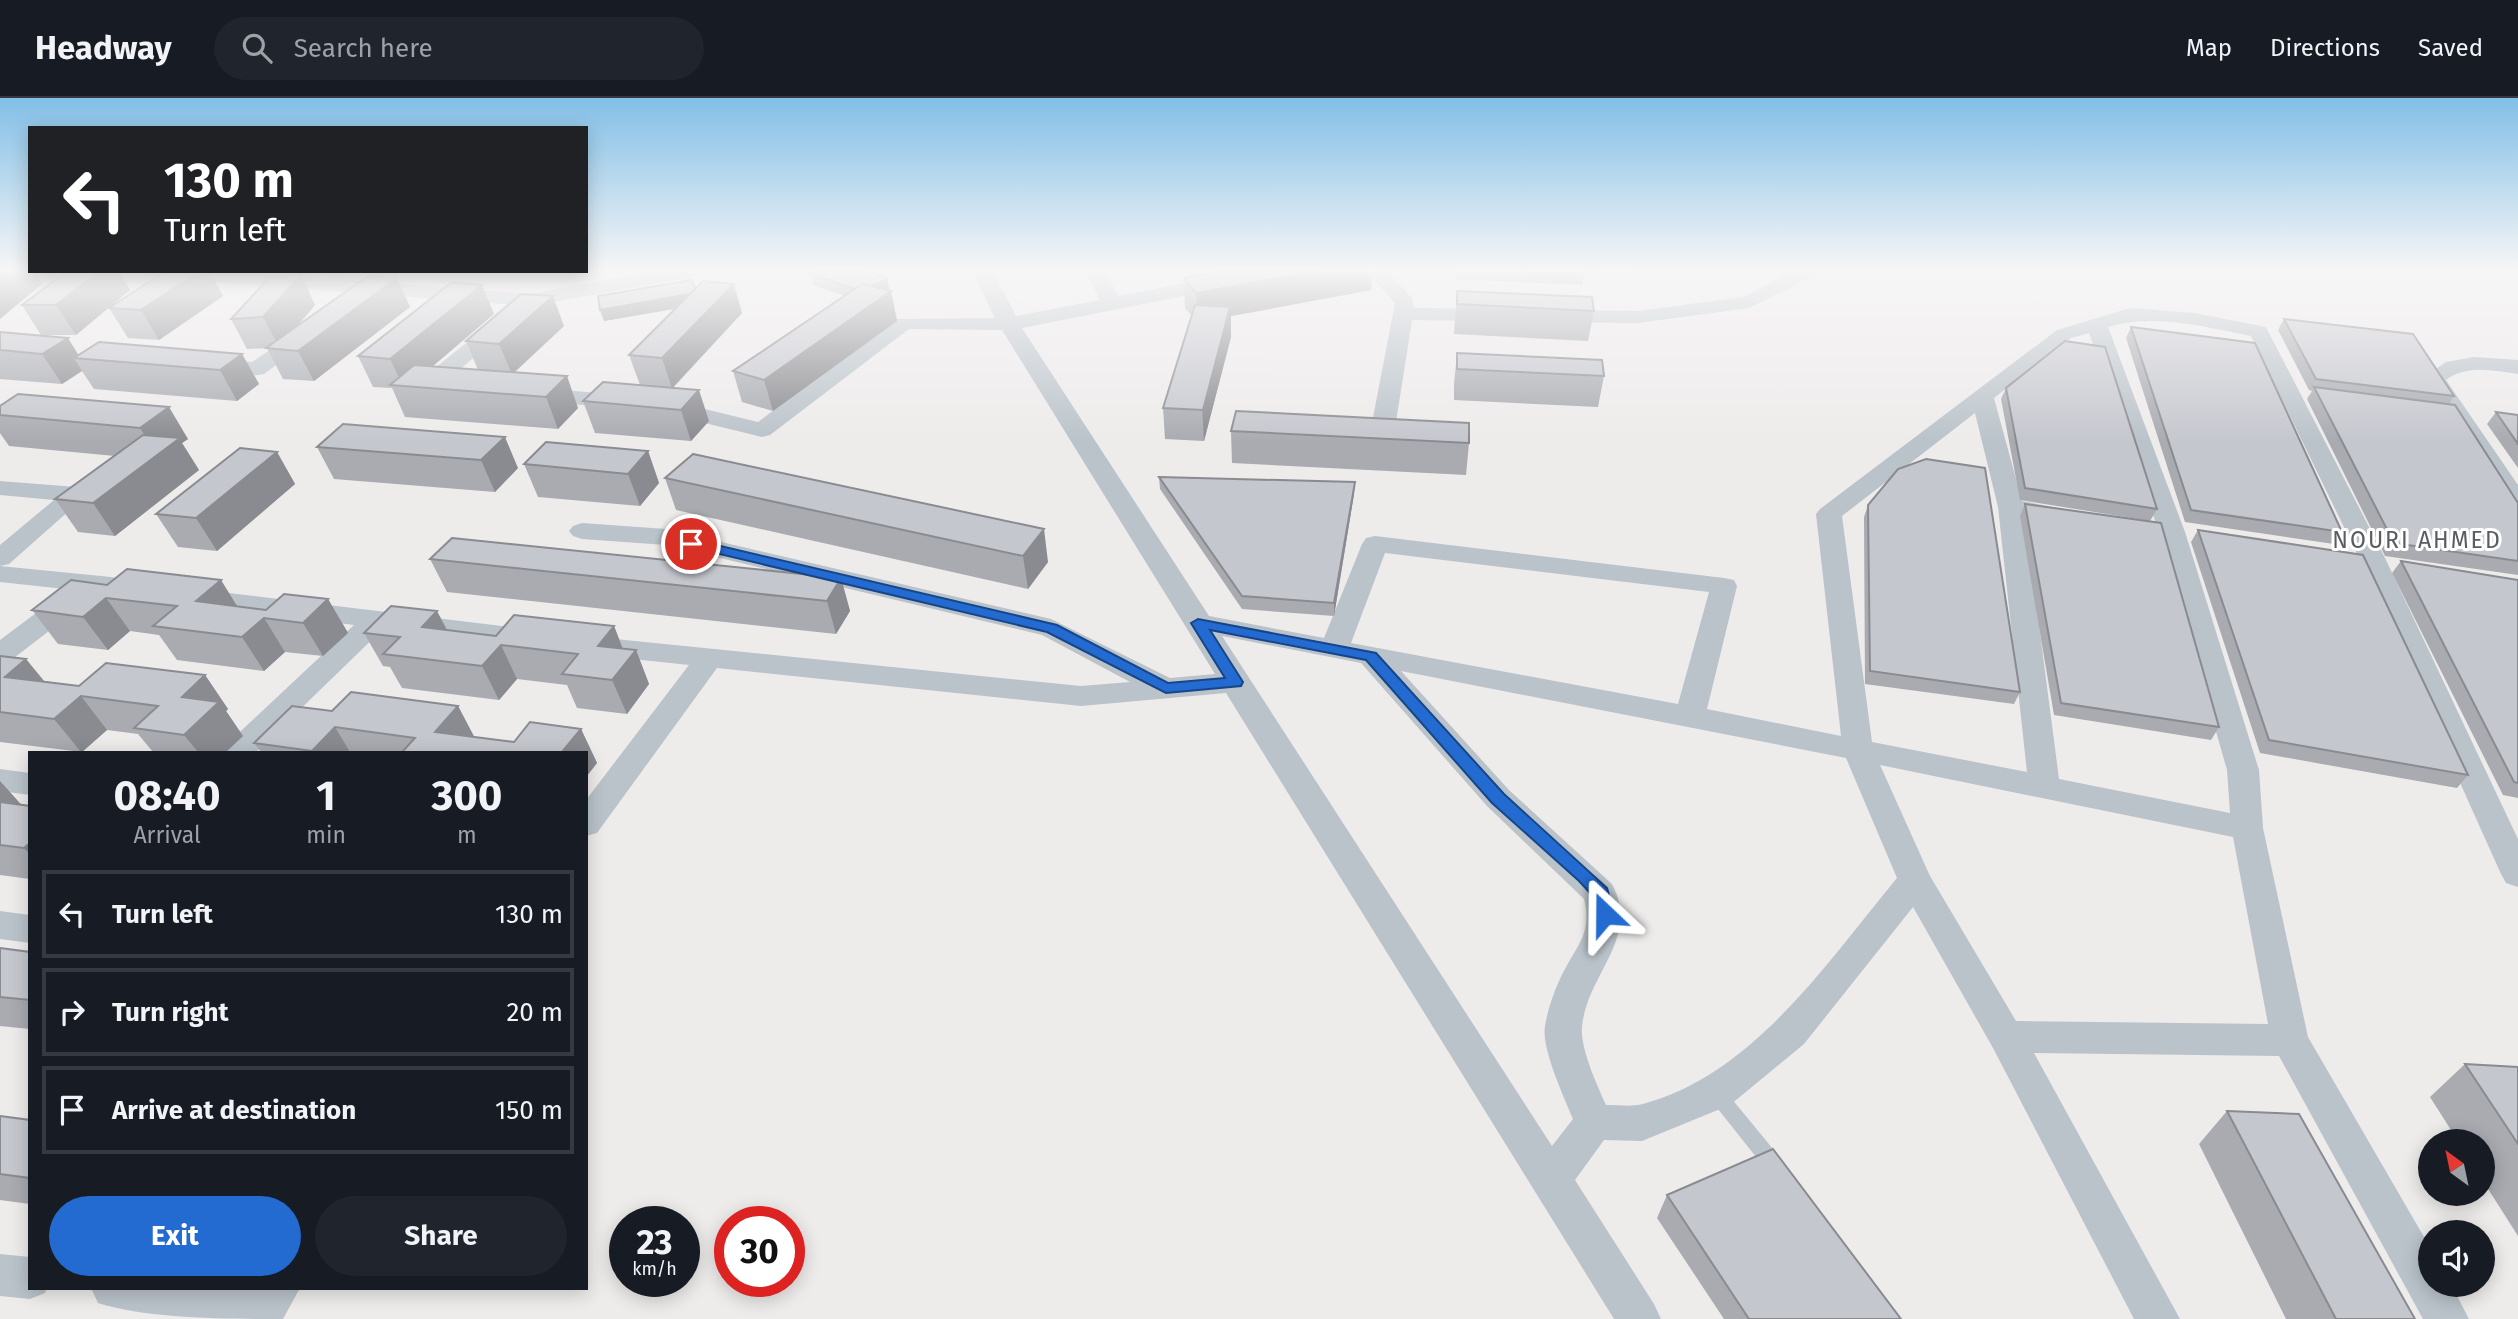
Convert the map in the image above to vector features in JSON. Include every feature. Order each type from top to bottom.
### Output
[{"type":"street","points":[[189,363],[256,369],[315,328]]},
{"type":"street","points":[[454,388],[427,386],[496,328]]},
{"type":"street","points":[[520,393],[653,404],[762,430],[897,328]]},
{"type":"street","points":[[1012,328],[1639,1319]]},
{"type":"street","points":[[1383,428],[1400,328]]},
{"type":"street","points":[[2086,328],[2064,334],[1829,514],[1858,750],[1916,880],[2006,1037],[2158,1319]]},
{"type":"street","points":[[2098,328],[2172,532],[2243,770],[2247,828],[2290,1040],[2447,1319]]},
{"type":"street","points":[[2242,328],[2259,331],[2372,558],[2518,874]]},
{"type":"street","points":[[2518,367],[2472,363],[2447,367],[2434,378],[2518,503]]},
{"type":"street","points":[[1982,395],[2011,507],[2045,789]]},
{"type":"street","points":[[0,488],[76,494],[0,558]]},
{"type":"street","points":[[2011,507],[2092,520]]},
{"type":"street","points":[[582,531],[666,537],[1051,628],[1166,688]]},
{"type":"street","points":[[1334,649],[1375,544],[1724,586],[1690,716]]},
{"type":"street","points":[[2346,555],[2399,563]]},
{"type":"street","points":[[0,574],[134,589]]},
{"type":"street","points":[[0,654],[94,583]]},
{"type":"street","points":[[174,594],[709,659],[1082,696],[1235,682]]},
{"type":"street","points":[[239,751],[376,620]]},
{"type":"street","points":[[1198,623],[1690,716],[2247,828]]},
{"type":"street","points":[[1371,656],[1498,799],[1600,893],[1605,914],[1601,939],[1578,978],[1563,1028],[1573,1072],[1594,1122]]},
{"type":"street","points":[[588,821],[709,659]]},
{"type":"street","points":[[0,780],[28,784]]},
{"type":"street","points":[[1594,1122],[1642,1123],[1716,1093],[1791,1033],[1916,880]]},
{"type":"street","points":[[0,925],[28,929]]},
{"type":"street","points":[[2006,1037],[2290,1040]]},
{"type":"street","points":[[1551,1180],[1594,1122]]},
{"type":"street","points":[[0,1275],[28,1278]]},
{"type":"street","points":[[130,1290],[266,1306],[277,1290]]},
{"type":"lane","points":[[1716,1093],[1785,1179]]},
{"type":"building","points":[[294,328],[329,328],[298,351],[266,348]]},
{"type":"building","points":[[394,328],[429,328],[390,359],[358,356]]},
{"type":"building","points":[[481,328],[517,328],[499,344],[466,341]]},
{"type":"building","points":[[656,328],[691,328],[662,358],[629,355]]},
{"type":"building","points":[[797,328],[838,328],[764,380],[733,371]]},
{"type":"building","points":[[1188,328],[1225,328],[1203,410],[1163,408]]},
{"type":"building","points":[[2131,328],[2255,343],[2342,532],[2191,510]]},
{"type":"building","points":[[2289,328],[2361,328],[2413,334],[2454,396],[2316,379]]},
{"type":"building","points":[[0,332],[68,338],[42,354],[0,350]]},
{"type":"building","points":[[2065,341],[2105,347],[2157,509],[2025,488],[2006,388]]},
{"type":"building","points":[[99,342],[242,354],[220,370],[74,358]]},
{"type":"building","points":[[1457,353],[1602,360],[1604,376],[1457,369]]},
{"type":"building","points":[[414,365],[567,376],[546,397],[390,385]]},
{"type":"building","points":[[603,382],[699,390],[681,410],[583,401]]},
{"type":"building","points":[[2314,387],[2455,405],[2518,503],[2518,561],[2394,543]]},
{"type":"building","points":[[18,394],[169,407],[140,428],[0,415],[0,406]]},
{"type":"building","points":[[1236,411],[1469,423],[1469,443],[1231,431]]},
{"type":"building","points":[[2496,412],[2518,415],[2518,444]]},
{"type":"building","points":[[343,424],[505,437],[481,460],[317,447]]},
{"type":"building","points":[[143,435],[180,438],[93,503],[55,499]]},
{"type":"building","points":[[546,442],[648,451],[628,474],[524,464]]},
{"type":"building","points":[[240,448],[277,452],[196,518],[156,514]]},
{"type":"building","points":[[693,454],[1044,529],[1023,556],[665,478]]},
{"type":"building","points":[[1926,459],[1985,468],[2020,692],[1870,671],[1868,505],[1898,469]]},
{"type":"building","points":[[1159,477],[1355,482],[1334,603],[1242,596]]},
{"type":"building","points":[[2025,504],[2161,523],[2219,727],[2061,703]]},
{"type":"building","points":[[2198,530],[2363,555],[2468,775],[2269,740]]},
{"type":"building","points":[[452,538],[841,578],[827,601],[430,559]]},
{"type":"building","points":[[2401,561],[2518,580],[2518,783],[2514,782]]},
{"type":"building","points":[[127,569],[221,580],[196,601],[266,610],[284,594],[328,599],[303,623],[264,618],[242,637],[153,626],[177,606],[106,598],[83,617],[32,610],[71,580],[107,585]]},
{"type":"building","points":[[391,606],[437,611],[422,627],[496,636],[514,615],[614,626],[598,646],[636,650],[612,680],[562,674],[578,654],[501,645],[482,666],[383,654],[400,637],[364,633]]},
{"type":"building","points":[[0,656],[26,659],[5,677],[79,686],[106,663],[205,675],[182,697],[219,702],[184,735],[134,728],[158,706],[81,696],[54,719],[0,712]]},
{"type":"building","points":[[351,692],[458,706],[435,732],[514,742],[530,722],[581,729],[563,751],[403,751],[415,738],[335,727],[312,751],[254,743],[292,706],[332,711]]},
{"type":"building","points":[[0,802],[28,806],[28,845],[24,848],[0,845]]},
{"type":"building","points":[[0,948],[28,952],[28,1000],[0,997]]},
{"type":"building","points":[[2465,1064],[2518,1067],[2518,1144]]},
{"type":"building","points":[[2227,1111],[2299,1114],[2415,1319],[2336,1319]]},
{"type":"building","points":[[0,1116],[28,1120],[28,1178],[0,1174]]},
{"type":"building","points":[[1773,1149],[1901,1319],[1749,1319],[1667,1195]]},
{"type":"district","name":"NOURI AHMED","points":[[2417,540]]},
{"type":"route","points":[[691,544],[1051,628],[1166,688],[1235,682],[1198,623],[1371,656],[1498,799],[1585,876],[1600,893],[1605,914]]}]
